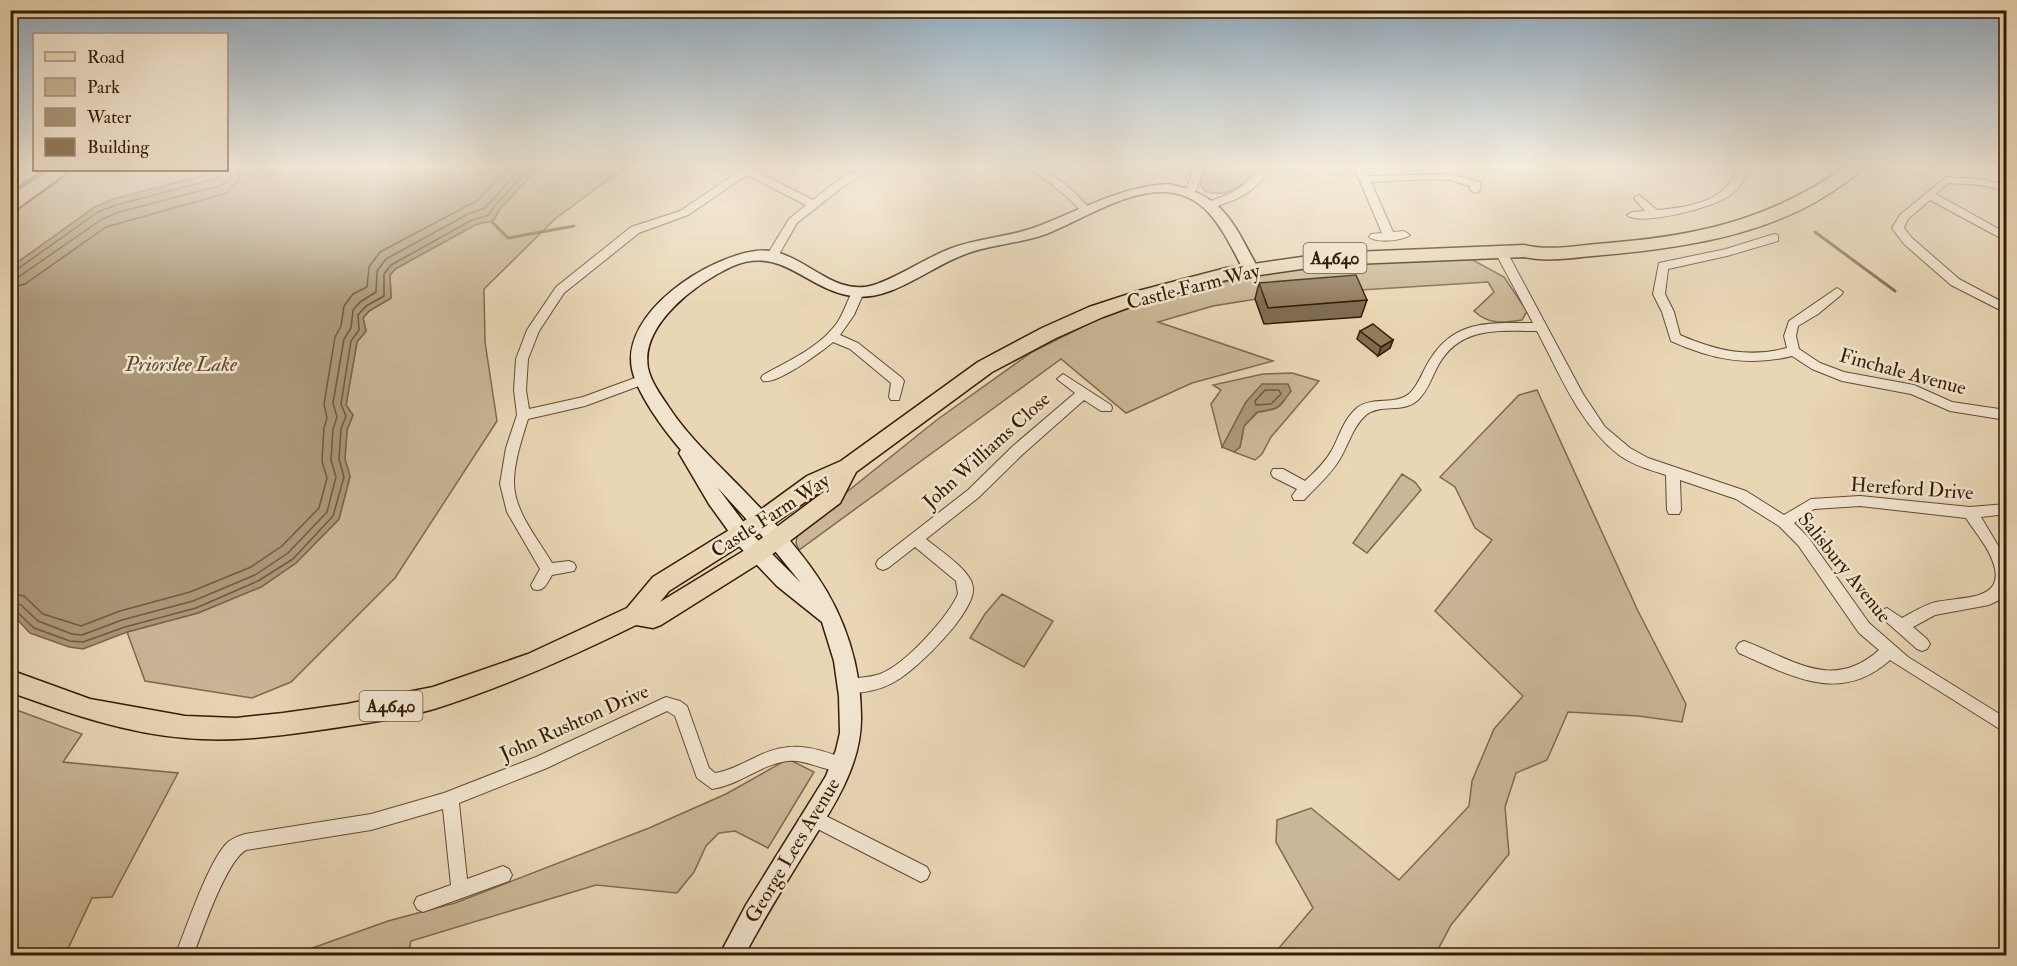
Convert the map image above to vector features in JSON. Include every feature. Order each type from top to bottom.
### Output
[{"type":"main road","name":"Castle Farm Way","points":[[1524,251],[1531,246],[1635,238],[1713,224],[1748,212]]},
{"type":"main road","name":"Castle Farm Way","points":[[759,537],[833,497],[845,472],[985,367],[1049,333],[1144,295],[1226,274],[1329,259],[1524,251],[1536,254],[1625,248],[1721,231],[1773,212]]},
{"type":"main road","name":"A4640","points":[[10,681],[55,699],[131,719],[185,727],[236,729],[347,715],[433,698],[535,662],[639,612],[759,537]]},
{"type":"street","points":[[548,569],[514,512],[507,484],[508,467],[523,415],[520,390],[522,358],[533,330],[560,290],[638,229],[685,212]]},
{"type":"street","points":[[773,255],[793,221],[803,212]]},
{"type":"street","points":[[523,415],[585,401],[644,380],[639,366],[640,340],[656,314],[693,285],[736,259],[773,255],[787,258],[823,283],[836,288],[858,292],[874,290],[954,252],[1037,232],[1081,212]]},
{"type":"street","points":[[1214,212],[1251,270]]},
{"type":"street","points":[[1379,212],[1389,236]]},
{"type":"street","points":[[1632,215],[1664,212]]},
{"type":"street","points":[[1911,212],[1899,223],[1898,228],[1902,234],[1955,282],[2007,309]]},
{"type":"street","points":[[1961,212],[2007,238]]},
{"type":"street","points":[[1973,232],[1985,225]]},
{"type":"street","points":[[1376,237],[1404,235]]},
{"type":"street","points":[[1774,238],[1727,252],[1663,266],[1659,294],[1668,312],[1675,338],[1705,352],[1733,358],[1759,358],[1794,351],[1790,336],[1794,324],[1837,292]]},
{"type":"street","name":"Salisbury Avenue","points":[[1501,252],[1578,397],[1600,430],[1625,452],[1643,462],[1672,474],[1741,495],[1784,522],[1803,541],[1864,628],[1888,651],[2007,726]]},
{"type":"street","points":[[767,378],[832,337],[846,319],[851,303],[858,292]]},
{"type":"street","points":[[1278,473],[1302,492],[1337,453],[1344,433],[1365,409],[1374,405],[1398,405],[1409,400],[1420,390],[1439,353],[1459,334],[1480,328],[1540,327]]},
{"type":"street","points":[[832,337],[854,346],[898,381],[895,397]]},
{"type":"street","name":"Finchale Avenue","points":[[1794,351],[1816,366],[1842,376],[1914,390],[1950,406],[2007,415]]},
{"type":"street","points":[[773,357],[785,368]]},
{"type":"street","name":"John Williams Close","points":[[1063,378],[1106,408]]},
{"type":"street","name":"George Lees Avenue","points":[[644,380],[679,436],[706,487],[759,537],[774,572],[831,619],[841,640],[849,686],[852,718],[848,749],[834,787],[745,928],[731,956]]},
{"type":"street","name":"John Williams Close","points":[[884,564],[973,494],[1018,450],[1084,393]]},
{"type":"street","points":[[1672,474],[1674,510]]},
{"type":"street","name":"Hereford Drive","points":[[1784,522],[1811,504],[1860,501],[1970,513],[2007,509]]},
{"type":"street","points":[[1901,626],[1926,612],[1987,602],[2002,587],[2004,578],[1999,557],[1970,513]]},
{"type":"street","points":[[849,686],[882,681],[897,672],[945,627],[966,593],[966,585],[961,577],[916,539]]},
{"type":"street","points":[[548,569],[569,567]]},
{"type":"street","points":[[538,585],[548,569]]},
{"type":"street","points":[[1887,614],[1922,644]]},
{"type":"street","points":[[1744,648],[1801,671],[1826,677],[1848,677],[1861,673],[1888,651]]},
{"type":"street","name":"John Rushton Drive","points":[[184,956],[205,902],[228,855],[236,846],[245,842],[296,835],[390,816],[450,798],[610,732],[666,704],[681,711],[703,773],[712,782],[742,773],[786,753],[798,753],[842,765]]},
{"type":"street","points":[[450,798],[460,891]]},
{"type":"street","points":[[814,818],[921,873]]},
{"type":"street","points":[[423,903],[503,875]]},
{"type":"green space","points":[[14,212],[88,212],[11,267],[11,214]]},
{"type":"green space","points":[[498,212],[564,212],[484,289],[485,342],[497,421],[395,578],[291,682],[252,698],[145,681],[127,632],[198,613],[261,587],[296,563],[339,519],[350,477],[345,459],[347,430],[353,415],[346,405],[357,342],[366,331],[363,318],[369,311],[391,298],[390,275],[395,269],[475,225],[494,220]]},
{"type":"green space","points":[[1471,259],[1504,277],[1527,311],[1522,320],[1496,322],[1485,319],[1474,311],[1494,292],[1488,282],[1281,295],[1213,306],[1158,322],[1273,361],[1192,383],[1126,413],[1061,359],[799,550],[796,543],[798,531],[938,419],[1032,352],[1118,309],[1203,286],[1271,273],[1344,263]]},
{"type":"green space","points":[[1292,373],[1319,381],[1271,437],[1262,454],[1255,460],[1234,452],[1240,447],[1244,426],[1258,412],[1277,408],[1285,399],[1246,402],[1222,447],[1211,404],[1221,390],[1213,385],[1263,374]]},
{"type":"green space","points":[[1537,390],[1638,611],[1686,704],[1682,722],[1638,716],[1568,712],[1547,760],[1516,773],[1505,807],[1509,854],[1451,925],[1435,955],[1273,955],[1313,908],[1276,842],[1277,820],[1311,808],[1399,880],[1469,806],[1472,781],[1494,729],[1523,696],[1435,611],[1492,540],[1475,528],[1455,487],[1440,477],[1519,395]]},
{"type":"green space","points":[[1402,474],[1415,482],[1421,490],[1367,553],[1353,543]]},
{"type":"green space","points":[[1002,594],[1053,621],[1024,667],[970,638],[985,614]]},
{"type":"green space","points":[[11,708],[82,734],[63,762],[178,773],[112,897],[92,898],[65,955],[11,955]]},
{"type":"green space","points":[[788,759],[814,772],[768,848],[735,831],[719,833],[706,846],[694,872],[677,893],[596,885],[411,941],[408,955],[290,956],[388,921],[455,903],[649,828],[726,794]]},
{"type":"water","name":"Priorslee Lake","points":[[88,212],[498,212],[492,222],[475,225],[395,269],[390,275],[391,298],[369,311],[363,318],[366,331],[357,342],[346,405],[353,415],[347,430],[345,459],[350,476],[339,519],[296,563],[261,587],[198,613],[127,632],[83,649],[69,647],[30,633],[11,613],[11,267]]},
{"type":"water","points":[[1262,384],[1288,384],[1291,391],[1278,407],[1257,412],[1244,426],[1240,447],[1234,452],[1222,447],[1246,402]]},
{"type":"building","points":[[1356,275],[1367,300],[1268,308],[1259,283]]},
{"type":"building","points":[[1373,324],[1393,340],[1381,347],[1360,331]]},
{"type":"waterway","points":[[492,222],[508,238],[574,226]]},
{"type":"waterway","points":[[1815,232],[1895,291]]}]
